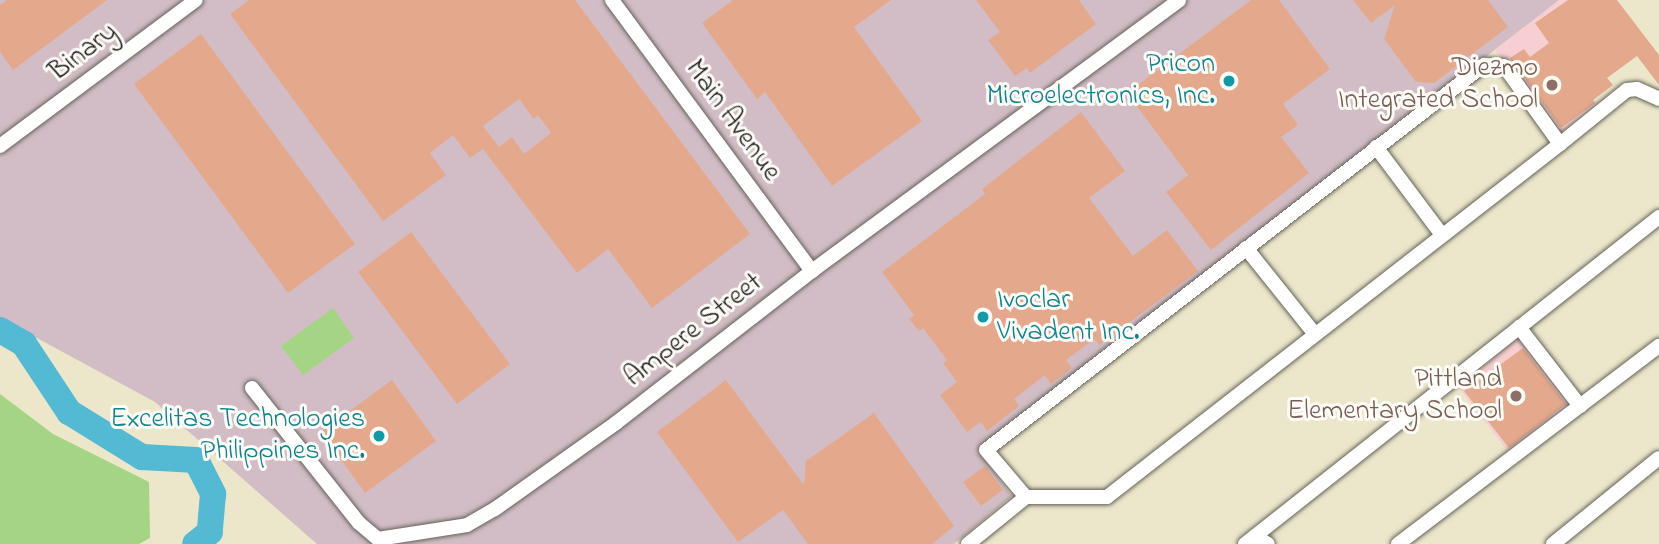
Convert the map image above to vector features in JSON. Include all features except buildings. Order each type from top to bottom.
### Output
[{"type":"street","name":"Binary","points":[[0,146],[196,0]]},
{"type":"street","name":"Main Avenue","points":[[612,0],[812,271]]},
{"type":"street","name":"Ampere Street","points":[[252,388],[359,523],[378,539],[431,533],[467,525],[495,509],[616,423],[812,271],[1179,0]]},
{"type":"street","points":[[1026,498],[986,450],[1484,65],[1504,66],[1560,144]]},
{"type":"street","points":[[968,544],[1026,498],[1107,497],[1627,90],[1637,89],[1659,99]]},
{"type":"street","points":[[1376,147],[1442,235]]},
{"type":"street","points":[[1250,540],[1659,217]]},
{"type":"street","points":[[1246,248],[1314,333]]},
{"type":"street","points":[[1519,327],[1580,406]]},
{"type":"street","points":[[1398,544],[1659,346]]},
{"type":"street","points":[[1553,544],[1659,458]]},
{"type":"street","points":[[1250,540],[1268,544]]},
{"type":"shaded area","points":[[0,0],[1559,0],[978,451],[1012,496],[954,544],[317,544],[155,402],[0,318]]},
{"type":"shaded area","name":"Diezmo Integrated School","points":[[1559,0],[1571,0],[1571,66],[1597,103],[1559,134],[1495,50]]},
{"type":"shaded area","name":"Pittland Elementary School","points":[[1520,335],[1574,404],[1508,452],[1459,388]]},
{"type":"green space","points":[[333,308],[354,338],[303,375],[281,346]]},
{"type":"green space","points":[[0,394],[53,434],[149,482],[150,538],[139,544],[0,544]]},
{"type":"waterway","points":[[0,330],[24,344],[69,412],[142,457],[196,460],[213,494],[210,532],[195,544]]},
{"type":"place","name":"Pricon Microelectronics, Inc.","points":[[1229,81]]},
{"type":"place","name":"Diezmo Integrated School","points":[[1552,85]]},
{"type":"place","name":"Ivoclar Vivadent Inc.","points":[[983,317]]},
{"type":"place","name":"Pittland Elementary School","points":[[1516,396]]},
{"type":"place","name":"Excelitas Technologies Philippines Inc.","points":[[379,436]]}]
